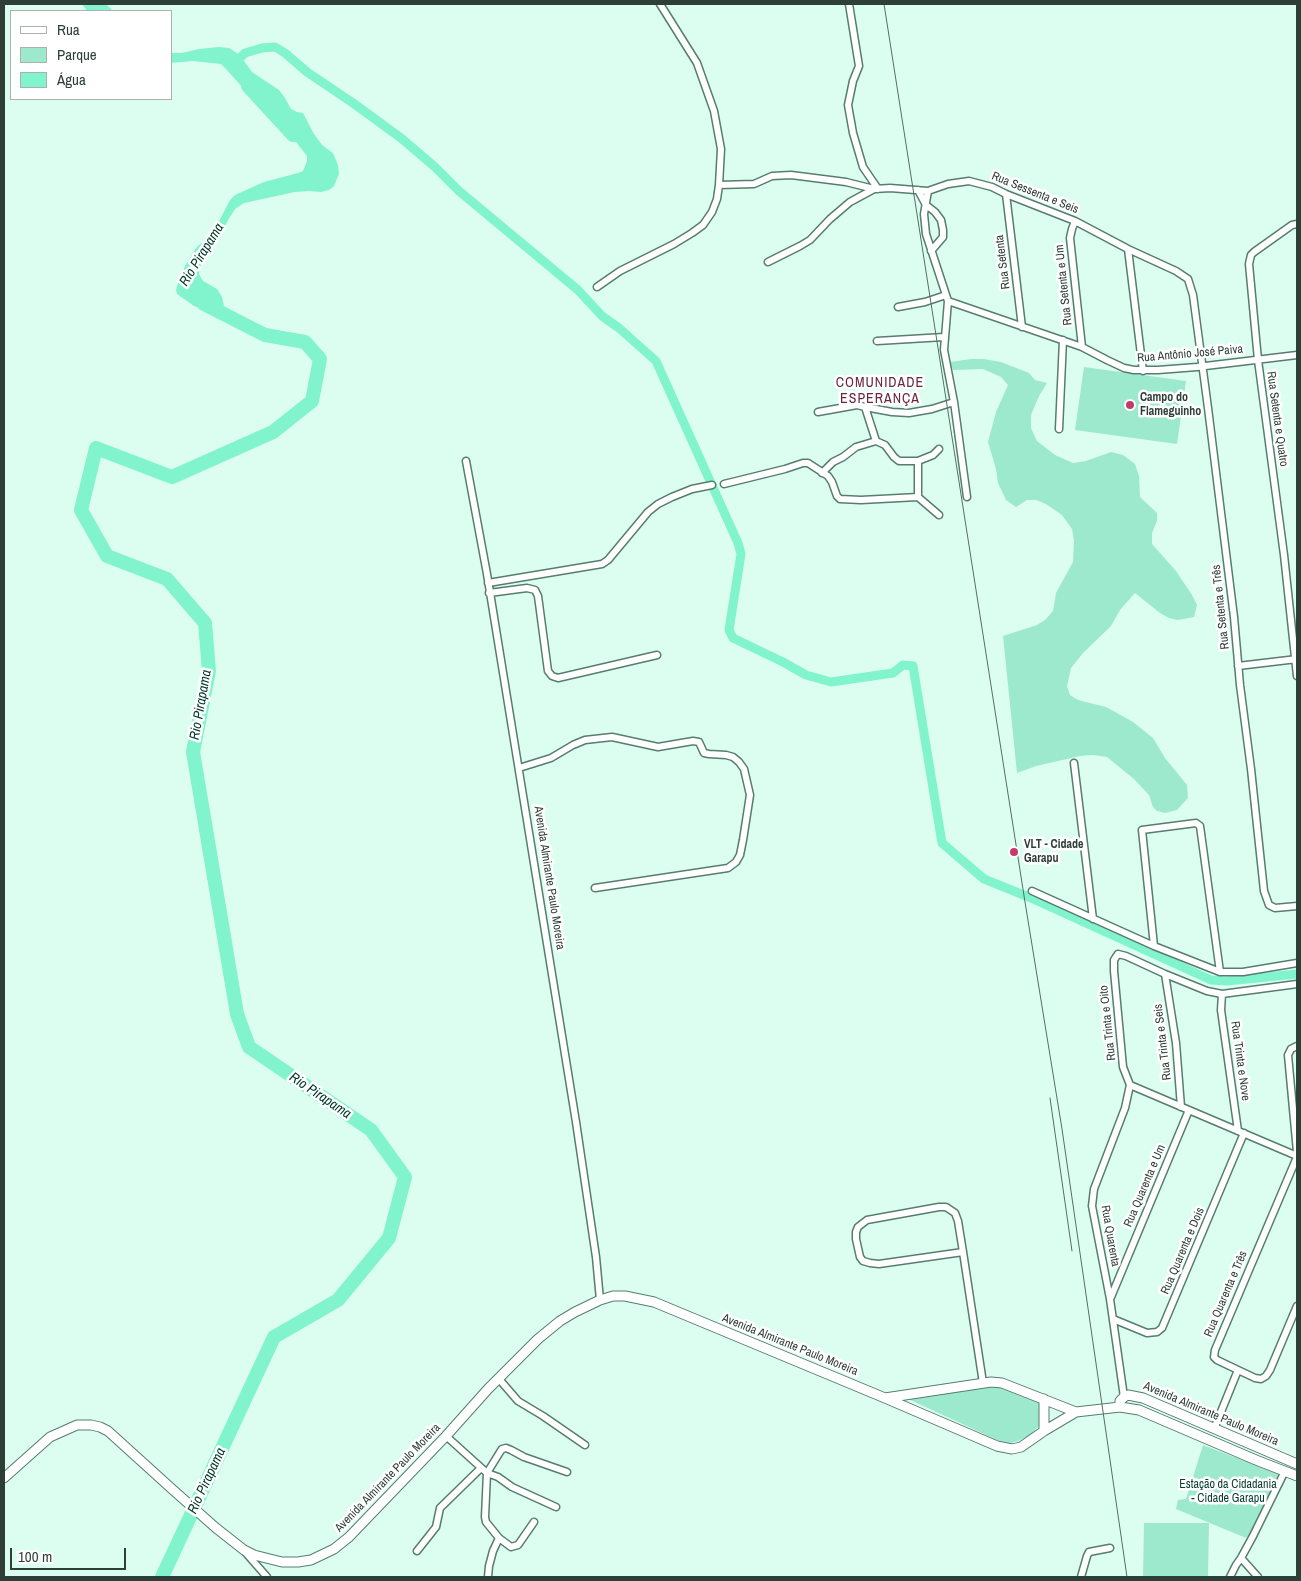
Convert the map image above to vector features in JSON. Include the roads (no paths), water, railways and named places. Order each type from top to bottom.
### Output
[{"type":"main road","name":"Avenida Almirante Paulo Moreira","points":[[4,1478],[50,1437],[77,1425],[92,1425],[108,1431],[172,1490],[244,1550],[254,1556],[282,1562],[312,1560],[328,1552],[349,1537],[538,1339],[560,1321],[575,1312],[613,1296],[625,1296],[654,1302],[997,1446],[1012,1449],[1021,1447],[1076,1412],[1120,1407],[1139,1410],[1297,1476]]},
{"type":"main road","name":"Avenida Almirante Paulo Moreira","points":[[885,1398],[983,1383],[1002,1383],[1076,1412]]},
{"type":"main road","name":"Avenida Almirante Paulo Moreira","points":[[1120,1407],[1120,1402],[1128,1395],[1143,1398],[1297,1464]]},
{"type":"main road","points":[[1044,1399],[1044,1431]]},
{"type":"main road","points":[[1229,1448],[1234,1437]]},
{"type":"street","points":[[598,286],[620,271],[674,244],[703,225],[712,212],[719,185],[722,149],[714,111],[696,63],[660,4]]},
{"type":"street","points":[[768,262],[810,240],[850,202],[876,189],[863,167],[853,133],[848,104],[859,66],[848,4]]},
{"type":"street","name":"Rua Sessenta e Seis","points":[[719,185],[754,184],[772,176],[791,175],[846,182],[876,189],[928,190],[948,184],[969,181],[992,187],[1075,221],[1128,249],[1176,271],[1188,279]]},
{"type":"street","points":[[918,190],[926,205],[941,220],[943,238],[932,251]]},
{"type":"street","points":[[928,190],[924,214],[926,234],[947,298],[944,350],[954,402],[967,497]]},
{"type":"street","name":"Rua Setenta","points":[[1006,194],[1022,326]]},
{"type":"street","name":"Rua Setenta e Um","points":[[1075,221],[1070,238],[1082,347]]},
{"type":"street","name":"Rua Setenta e Quatro","points":[[1297,224],[1292,225],[1251,255],[1249,269],[1258,360],[1284,555],[1297,676]]},
{"type":"street","points":[[1128,249],[1143,371]]},
{"type":"street","name":"Rua Setenta e Três","points":[[1188,279],[1193,295],[1234,617],[1264,891],[1270,905],[1275,908],[1297,906]]},
{"type":"street","points":[[898,307],[947,298]]},
{"type":"street","name":"Rua Antônio José Paiva","points":[[947,298],[1082,347],[1124,368],[1143,371],[1297,355]]},
{"type":"street","points":[[877,341],[944,337]]},
{"type":"street","points":[[1059,429],[1063,340]]},
{"type":"street","points":[[818,412],[857,405],[901,413],[932,409],[954,402]]},
{"type":"street","points":[[865,407],[876,441]]},
{"type":"street","points":[[822,473],[833,462],[856,447],[876,441],[885,445],[899,461],[918,461],[939,450]]},
{"type":"street","name":"Avenida Almirante Paulo Moreira","points":[[466,461],[488,583],[576,1122],[596,1257],[600,1300]]},
{"type":"street","points":[[918,461],[918,497]]},
{"type":"street","points":[[724,484],[803,463],[811,464],[828,476],[837,496],[840,498],[861,500],[918,497],[939,516]]},
{"type":"street","points":[[488,583],[602,564],[608,560],[648,512],[658,504],[692,489],[712,485]]},
{"type":"street","points":[[489,593],[528,588],[535,590],[538,596],[548,671],[552,676],[558,678],[657,655]]},
{"type":"street","points":[[1238,666],[1296,659]]},
{"type":"street","points":[[518,768],[551,758],[585,740],[612,737],[658,747],[693,741],[699,742],[704,752],[733,757],[744,769],[750,795],[740,855],[736,862],[728,868],[595,888]]},
{"type":"street","points":[[1074,763],[1093,919]]},
{"type":"street","points":[[1154,946],[1142,830],[1196,823],[1200,826],[1220,972]]},
{"type":"street","points":[[1032,891],[1154,946],[1220,972],[1243,972],[1297,964]]},
{"type":"street","name":"Rua Trinta e Oito","points":[[1130,1086],[1123,1067],[1114,971],[1115,957],[1118,954],[1126,956],[1165,974]]},
{"type":"street","points":[[1165,974],[1208,991],[1222,994],[1297,984]]},
{"type":"street","name":"Rua Trinta e Seis","points":[[1165,974],[1176,1043],[1181,1107]]},
{"type":"street","name":"Rua Trinta e Nove","points":[[1222,994],[1220,1005],[1241,1132]]},
{"type":"street","name":"Rua Quarenta e Três","points":[[1238,1370],[1217,1360],[1214,1357],[1215,1350],[1297,1155],[1288,1055],[1290,1049],[1297,1046]]},
{"type":"street","name":"Rua Trinta e Seis","points":[[1130,1086],[1297,1155]]},
{"type":"street","name":"Rua Quarenta","points":[[1124,1397],[1110,1298],[1092,1206],[1097,1180],[1125,1108],[1130,1086]]},
{"type":"street","name":"Rua Quarenta e Um","points":[[1110,1298],[1189,1110]]},
{"type":"street","name":"Rua Quarenta e Dois","points":[[1113,1319],[1147,1333],[1157,1332],[1162,1328],[1241,1132]]},
{"type":"street","points":[[963,1252],[879,1264],[870,1263],[863,1261],[860,1257],[856,1232],[858,1226],[867,1220],[939,1207],[946,1207],[956,1213],[963,1252],[983,1383]]},
{"type":"street","points":[[1214,1429],[1238,1370],[1254,1378],[1266,1376],[1297,1306]]},
{"type":"street","points":[[499,1379],[518,1401],[585,1445]]},
{"type":"street","points":[[446,1436],[487,1473],[498,1477],[512,1487],[556,1507]]},
{"type":"street","points":[[534,1522],[518,1545],[514,1547],[499,1538],[489,1527],[485,1517],[487,1473],[500,1452],[506,1448],[524,1457],[566,1472]]},
{"type":"street","points":[[417,1551],[436,1527],[440,1508],[481,1468]]},
{"type":"street","points":[[1230,1577],[1285,1471]]},
{"type":"street","points":[[488,1577],[493,1551],[499,1538]]},
{"type":"street","points":[[1081,1577],[1089,1552],[1110,1548]]},
{"type":"street","points":[[244,1550],[267,1577]]},
{"type":"street","points":[[1241,1558],[1258,1577]]},
{"type":"water","points":[[82,4],[106,4],[112,10],[86,10]]},
{"type":"water","points":[[229,48],[241,57],[252,72],[279,90],[291,109],[303,113],[322,145],[333,153],[338,165],[339,174],[334,186],[329,190],[321,192],[295,192],[244,203],[235,209],[220,238],[200,267],[199,274],[203,281],[217,289],[222,297],[224,306],[221,313],[194,306],[177,294],[178,283],[185,266],[196,248],[214,231],[230,200],[235,195],[264,182],[303,171],[307,156],[283,128],[278,114],[271,104],[253,97],[221,64],[193,61],[172,63],[172,53],[199,49]]},
{"type":"waterway","points":[[233,63],[245,53],[262,48],[275,47],[285,53],[307,72],[401,138],[435,167],[459,191],[578,290],[602,316],[619,328],[656,361],[738,543],[741,554],[729,630],[733,638],[806,675],[831,682],[893,673],[903,665],[913,666],[942,843],[984,879],[1031,898],[1211,980],[1227,981],[1297,974]]},
{"type":"waterway","name":"Rio Pirapama","points":[[248,86],[293,135]]},
{"type":"waterway","name":"Rio Pirapama","points":[[162,1577],[274,1337],[338,1300],[389,1238],[405,1177],[371,1130],[249,1047],[237,1014],[193,752],[209,671],[205,623],[167,579],[107,556],[81,510],[96,448],[172,477],[273,432],[312,401],[320,359],[305,342],[265,335],[204,304]]},
{"type":"tram line","points":[[884,4],[1062,1129],[1127,1577]]},
{"type":"tram line","points":[[1050,1098],[1072,1251]]},
{"type":"place","name":"Campo do Flameguinho","points":[[1130,405]]},
{"type":"place","name":"VLT - Cidade Garapu","points":[[1014,852]]},
{"type":"district","name":"COMUNIDADE ESPERANÇA","points":[[880,392]]},
{"type":"park label","name":"Estação da Cidadania - Cidade Garapu","points":[[1228,1492]]}]
